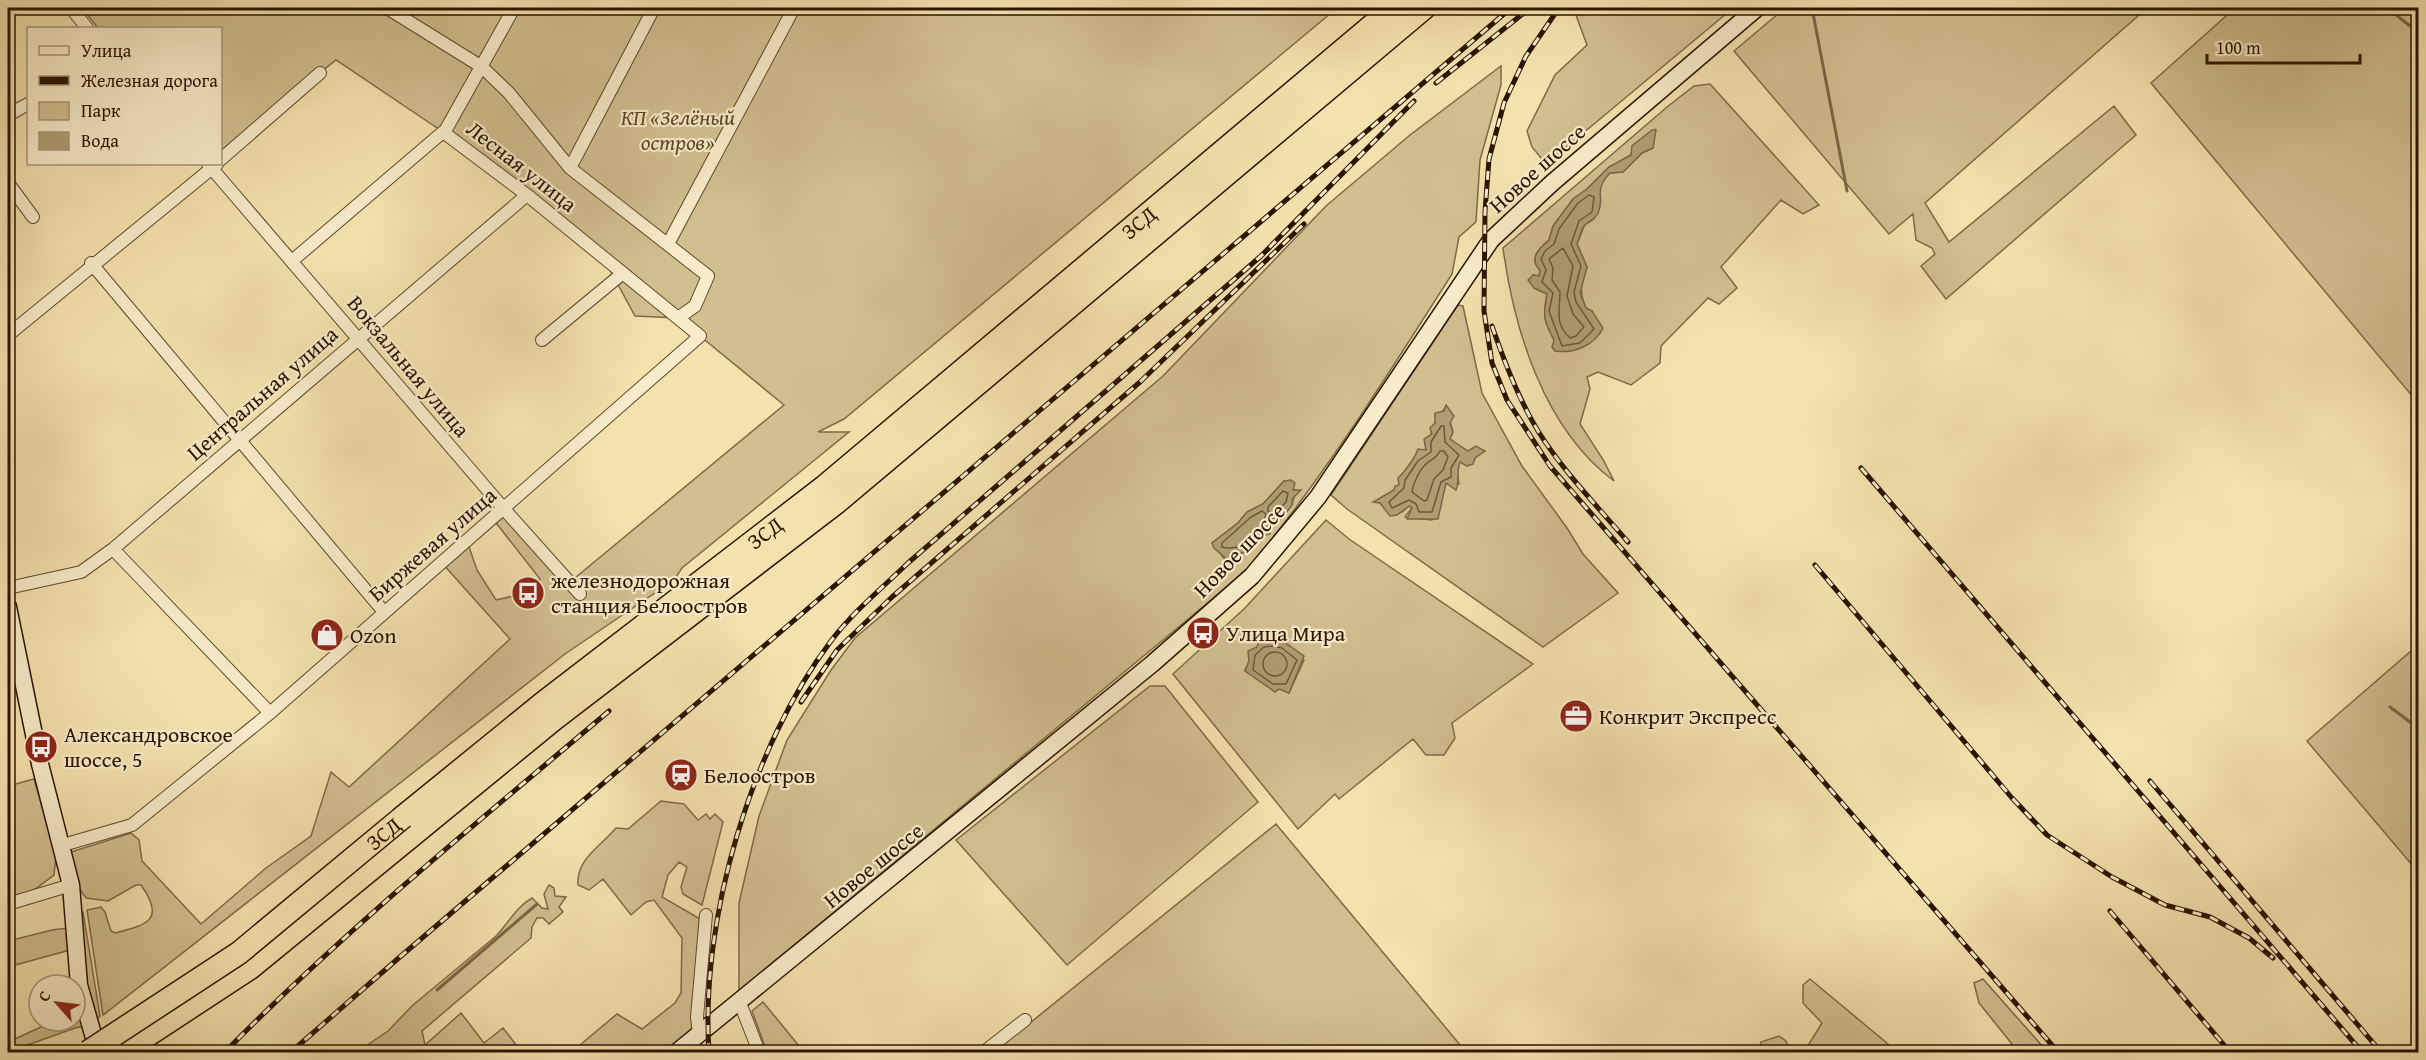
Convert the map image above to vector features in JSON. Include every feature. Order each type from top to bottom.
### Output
[{"type":"highway","name":"ЗСД","points":[[122,1053],[250,968],[542,704],[824,487],[1393,8]]},
{"type":"highway","name":"ЗСД","points":[[88,1053],[238,953],[554,719],[889,459],[1424,8]]},
{"type":"main road","name":"Новое шоссе","points":[[677,1053],[1152,664],[1252,576],[1318,497],[1491,240],[1561,175],[1757,8]]},
{"type":"main road","points":[[8,608],[9,627],[40,764],[63,845],[71,885],[79,985],[98,1053]]},
{"type":"street","points":[[71,8],[86,27]]},
{"type":"street","points":[[444,133],[514,8]]},
{"type":"street","points":[[570,168],[654,8]]},
{"type":"street","points":[[668,244],[794,8]]},
{"type":"street","points":[[394,10],[482,67],[510,93],[570,168],[708,276],[695,306],[678,318]]},
{"type":"street","points":[[222,157],[320,73]]},
{"type":"street","points":[[8,115],[27,105]]},
{"type":"street","name":"Лесная улица","points":[[293,260],[444,133],[527,195],[700,336]]},
{"type":"street","points":[[8,335],[213,165]]},
{"type":"street","name":"Вокзальная улица","points":[[215,165],[357,339],[580,594]]},
{"type":"street","points":[[8,183],[33,217]]},
{"type":"street","name":"Центральная улица","points":[[8,588],[81,572],[113,549],[527,195]]},
{"type":"street","points":[[92,263],[384,612]]},
{"type":"street","points":[[542,340],[623,273]]},
{"type":"street","name":"Биржевая улица","points":[[63,845],[132,825],[270,714],[700,336]]},
{"type":"street","points":[[113,549],[270,714]]},
{"type":"street","points":[[8,904],[71,885]]},
{"type":"street","points":[[699,1035],[697,1017],[706,915]]},
{"type":"street","points":[[740,1003],[759,1053]]},
{"type":"street","points":[[984,1053],[1025,1020]]},
{"type":"green space","name":"КП «Зелёный остров»","points":[[82,8],[1337,8],[844,419],[818,432],[849,432],[682,568],[674,580],[565,654],[103,1015],[87,910],[101,907],[111,931],[115,933],[144,924],[152,913],[152,906],[141,885],[136,885],[108,901],[86,898],[78,887],[71,852],[131,833],[139,840],[142,861],[201,924],[266,868],[311,836],[331,772],[349,787],[510,639],[442,563],[467,541],[477,570],[496,600],[514,596],[540,579],[493,519],[503,510],[570,582],[784,405],[678,318],[635,316],[603,257],[449,136],[336,60],[222,150],[222,27],[97,27]]},
{"type":"green space","points":[[1581,8],[1733,8],[1546,164],[1532,147],[1527,131],[1555,75],[1587,45],[1576,15]]},
{"type":"green space","points":[[1785,8],[2147,8],[1925,203],[1949,242],[2114,106],[2136,135],[1946,299],[1921,266],[1935,254],[1932,248],[1916,240],[1913,214],[1889,234],[1734,51]]},
{"type":"green space","points":[[2235,8],[2418,8],[2418,403],[2151,83]]},
{"type":"green space","points":[[1501,66],[1501,85],[1480,160],[1476,222],[1459,237],[1452,274],[1328,464],[1274,537],[1245,572],[739,991],[739,903],[759,816],[787,740],[831,670],[855,638],[1163,376],[1326,206],[1410,135]],"holes":[[[1284,481],[1296,491],[1292,505],[1281,519],[1271,518],[1243,553],[1229,553],[1226,561],[1212,543],[1238,523],[1247,512],[1263,504]]]},
{"type":"green space","points":[[1710,84],[1819,205],[1803,214],[1781,200],[1721,267],[1737,288],[1719,304],[1708,298],[1661,346],[1660,363],[1631,385],[1598,372],[1587,377],[1590,389],[1580,424],[1614,481],[1590,459],[1569,434],[1536,376],[1515,312],[1503,248],[1694,86]],"holes":[[[1655,130],[1653,148],[1642,153],[1623,172],[1607,175],[1600,188],[1598,210],[1594,218],[1585,224],[1577,244],[1587,267],[1582,283],[1582,297],[1586,308],[1592,311],[1600,333],[1587,345],[1554,340],[1545,317],[1547,294],[1534,288],[1533,275],[1539,276],[1540,270],[1535,257],[1549,240],[1553,226],[1573,199],[1587,189],[1609,167],[1631,155],[1632,151]]]},
{"type":"green space","points":[[1458,305],[1463,306],[1482,393],[1522,466],[1583,554],[1618,593],[1543,647],[1347,509],[1331,495]],"holes":[[[1446,406],[1453,432],[1450,439],[1474,458],[1473,464],[1467,466],[1460,461],[1457,470],[1459,484],[1446,483],[1438,512],[1432,520],[1405,517],[1412,508],[1409,506],[1402,512],[1393,514],[1380,503],[1399,485],[1417,454],[1425,450],[1435,423]]]},
{"type":"green space","points":[[1326,520],[1349,539],[1533,664],[1452,723],[1455,738],[1444,755],[1426,755],[1413,739],[1339,799],[1335,794],[1298,829],[1173,674],[1245,608]],"holes":[[[1268,642],[1304,660],[1289,693],[1245,670],[1257,647]]]},
{"type":"green space","points":[[2418,645],[2418,872],[2307,741]]},
{"type":"green space","points":[[1150,686],[1165,686],[1258,802],[1067,965],[956,840]]},
{"type":"green space","points":[[34,779],[56,855],[54,875],[34,890],[8,898],[8,786]]},
{"type":"green space","points":[[661,801],[684,804],[698,820],[706,814],[710,819],[715,814],[723,822],[702,905],[683,894],[681,887],[687,867],[679,862],[668,875],[662,897],[700,919],[692,1019],[694,1029],[666,1052],[586,1052],[580,1045],[617,1014],[642,1029],[675,1003],[681,993],[682,938],[654,900],[646,902],[631,915],[603,879],[589,890],[578,885],[578,876],[585,860],[597,847],[616,828],[628,829]]},
{"type":"green space","points":[[1276,824],[1466,1052],[994,1052]]},
{"type":"green space","points":[[549,885],[554,888],[555,896],[566,897],[559,907],[563,912],[549,924],[543,918],[537,918],[532,927],[531,938],[422,1031],[425,1045],[461,1013],[484,1043],[503,1028],[517,1046],[510,1052],[357,1052],[388,1031],[413,1005],[496,936],[526,902],[532,898],[542,908],[548,909],[544,894]]},
{"type":"green space","points":[[83,912],[100,1016],[95,1021],[87,989],[87,973],[85,973],[81,913]]},
{"type":"green space","points":[[75,927],[81,973],[74,973],[70,950],[8,967],[8,941]]},
{"type":"green space","points":[[1810,979],[1888,1044],[1892,1052],[1804,1052],[1822,1023],[1803,1003],[1803,985]]},
{"type":"green space","points":[[1983,979],[2044,1048],[2039,1052],[1999,1052],[2012,1044],[1979,1003],[1974,983]]},
{"type":"green space","points":[[763,1002],[804,1052],[767,1052],[752,1011]]},
{"type":"green space","points":[[28,1033],[61,1033],[8,1052],[8,1042]]},
{"type":"green space","points":[[1779,1036],[1786,1041],[1790,1052],[1759,1051],[1761,1042]]},
{"type":"water","points":[[1652,130],[1656,130],[1653,148],[1642,153],[1623,172],[1610,173],[1605,179],[1600,190],[1601,202],[1598,213],[1584,226],[1577,244],[1587,267],[1580,293],[1586,308],[1592,311],[1603,328],[1595,339],[1583,347],[1562,352],[1555,351],[1552,347],[1554,340],[1545,318],[1547,294],[1534,288],[1528,280],[1533,275],[1539,276],[1540,270],[1535,257],[1549,240],[1553,226],[1573,199],[1587,189],[1609,167],[1631,155],[1632,146]]},
{"type":"water","points":[[1446,405],[1454,416],[1450,423],[1453,432],[1450,439],[1468,451],[1476,446],[1485,451],[1475,458],[1473,464],[1467,466],[1460,462],[1456,490],[1446,483],[1438,519],[1407,519],[1412,508],[1409,506],[1397,515],[1390,516],[1380,503],[1373,502],[1399,485],[1398,478],[1410,464],[1418,449],[1426,450],[1424,439],[1432,434],[1430,428],[1435,423],[1435,413],[1444,411]]},
{"type":"water","points":[[1291,480],[1295,483],[1293,490],[1301,490],[1292,499],[1292,505],[1281,519],[1271,518],[1268,525],[1270,534],[1254,537],[1253,549],[1247,549],[1243,553],[1230,553],[1232,558],[1230,562],[1214,548],[1212,543],[1238,523],[1247,512],[1263,504],[1284,481]]},
{"type":"water","points":[[1260,638],[1284,642],[1304,656],[1289,693],[1279,689],[1275,692],[1245,671],[1249,661],[1248,651],[1257,647]]},
{"type":"waterway","points":[[1812,8],[1847,191]]},
{"type":"waterway","points":[[2387,8],[2418,32]]},
{"type":"waterway","points":[[2390,707],[2418,728]]},
{"type":"waterway","points":[[437,990],[537,904]]},
{"type":"railway","points":[[291,1052],[1511,8]]},
{"type":"railway","points":[[1436,83],[1530,8]]},
{"type":"railway","points":[[1559,8],[1526,56],[1504,103],[1489,159],[1485,211],[1484,311],[1492,363],[1507,400],[1550,466],[2058,1052]]},
{"type":"railway","points":[[709,1052],[708,1001],[713,947],[723,892],[737,837],[755,783],[777,731],[802,684],[831,641],[858,610],[908,563],[1261,256],[1414,101]]},
{"type":"railway","points":[[801,702],[837,650],[892,597],[1140,382],[1304,224]]},
{"type":"railway","points":[[1492,326],[1512,379],[1538,431],[1569,474],[1628,542]]},
{"type":"railway","points":[[1861,468],[2362,1052]]},
{"type":"railway","points":[[1815,565],[2012,798],[2047,835],[2112,877],[2165,905],[2210,917],[2249,938],[2273,958]]},
{"type":"railway","points":[[225,1052],[365,920],[609,711]]},
{"type":"railway","points":[[2150,781],[2381,1052]]},
{"type":"railway","points":[[2110,911],[2230,1052]]},
{"type":"place","name":"железнодорожная станция Белоостров","points":[[528,593]]},
{"type":"place","name":"Улица Мира","points":[[1203,633]]},
{"type":"place","name":"Ozon","points":[[327,635]]},
{"type":"place","name":"Конкрит Экспресс","points":[[1576,716]]},
{"type":"place","name":"Александровское шоссе, 5","points":[[41,747]]},
{"type":"place","name":"Белоостров","points":[[681,775]]}]
